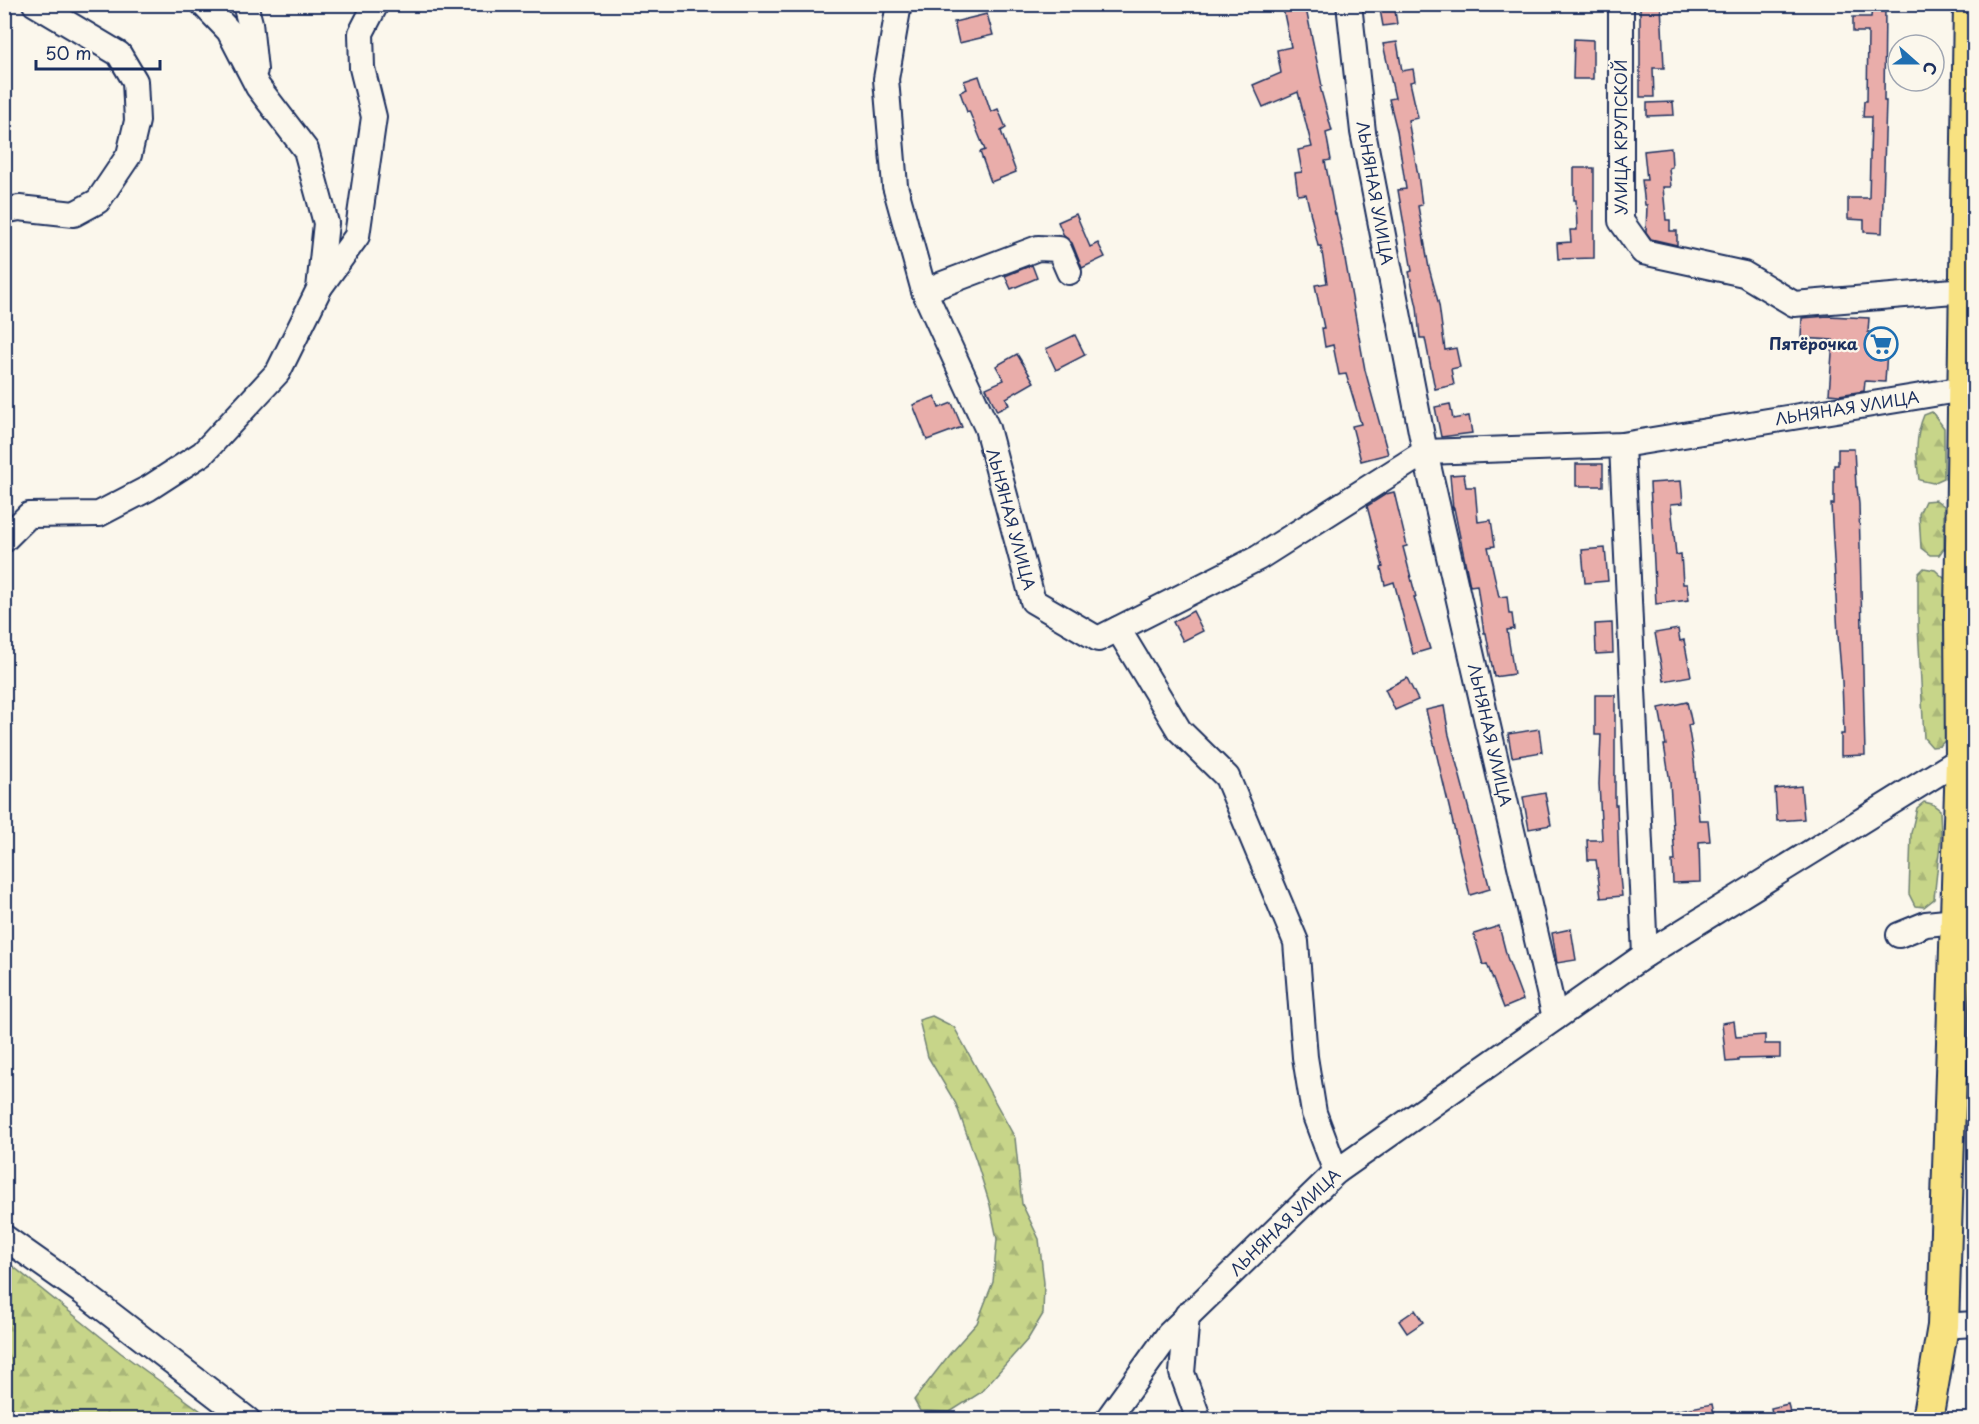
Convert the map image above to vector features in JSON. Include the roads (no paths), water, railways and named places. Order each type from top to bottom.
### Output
[{"type":"main road","points":[[1927,1419],[1943,1326],[1961,759],[1968,704],[1964,389],[1971,154],[1969,4]]},
{"type":"street","points":[[4,211],[19,208],[74,214],[98,201],[129,155],[136,121],[135,81],[119,54],[35,4]]},
{"type":"street","points":[[203,4],[229,31],[258,87],[306,150],[326,223],[319,289]]},
{"type":"street","points":[[245,4],[250,23],[258,87]]},
{"type":"street","points":[[4,540],[29,515],[99,514],[149,488],[203,453],[278,372],[319,289],[357,236],[374,117],[362,68],[361,33],[376,4]]},
{"type":"street","name":"ЛЬНЯНАЯ УЛИЦА","points":[[899,4],[886,79],[895,186],[924,291],[987,428],[1033,601],[1098,639],[1258,558],[1425,452],[1622,445],[1964,389]]},
{"type":"street","name":"ЛЬНЯНАЯ УЛИЦА","points":[[1349,4],[1363,132],[1425,452],[1555,1018]]},
{"type":"street","name":"УЛИЦА КРУПСКОЙ","points":[[1621,4],[1621,221],[1643,252],[1744,274],[1794,304],[1968,307]]},
{"type":"street","points":[[924,291],[1038,248],[1059,249],[1069,273]]},
{"type":"street","points":[[1622,445],[1645,955]]},
{"type":"street","points":[[1118,629],[1179,730],[1227,777],[1296,942],[1305,1057],[1314,1113],[1336,1172]]},
{"type":"street","name":"ЛЬНЯНАЯ УЛИЦА","points":[[1107,1419],[1169,1334],[1336,1172],[1645,955],[1961,759]]},
{"type":"street","points":[[1899,935],[1926,924],[1956,921]]},
{"type":"street","points":[[4,1237],[82,1292],[248,1419]]},
{"type":"street","points":[[1188,1316],[1182,1374],[1199,1419]]},
{"type":"street","points":[[1943,1326],[1974,1324]]},
{"type":"place","name":"Пятёрочка","points":[[1881,344]]}]
